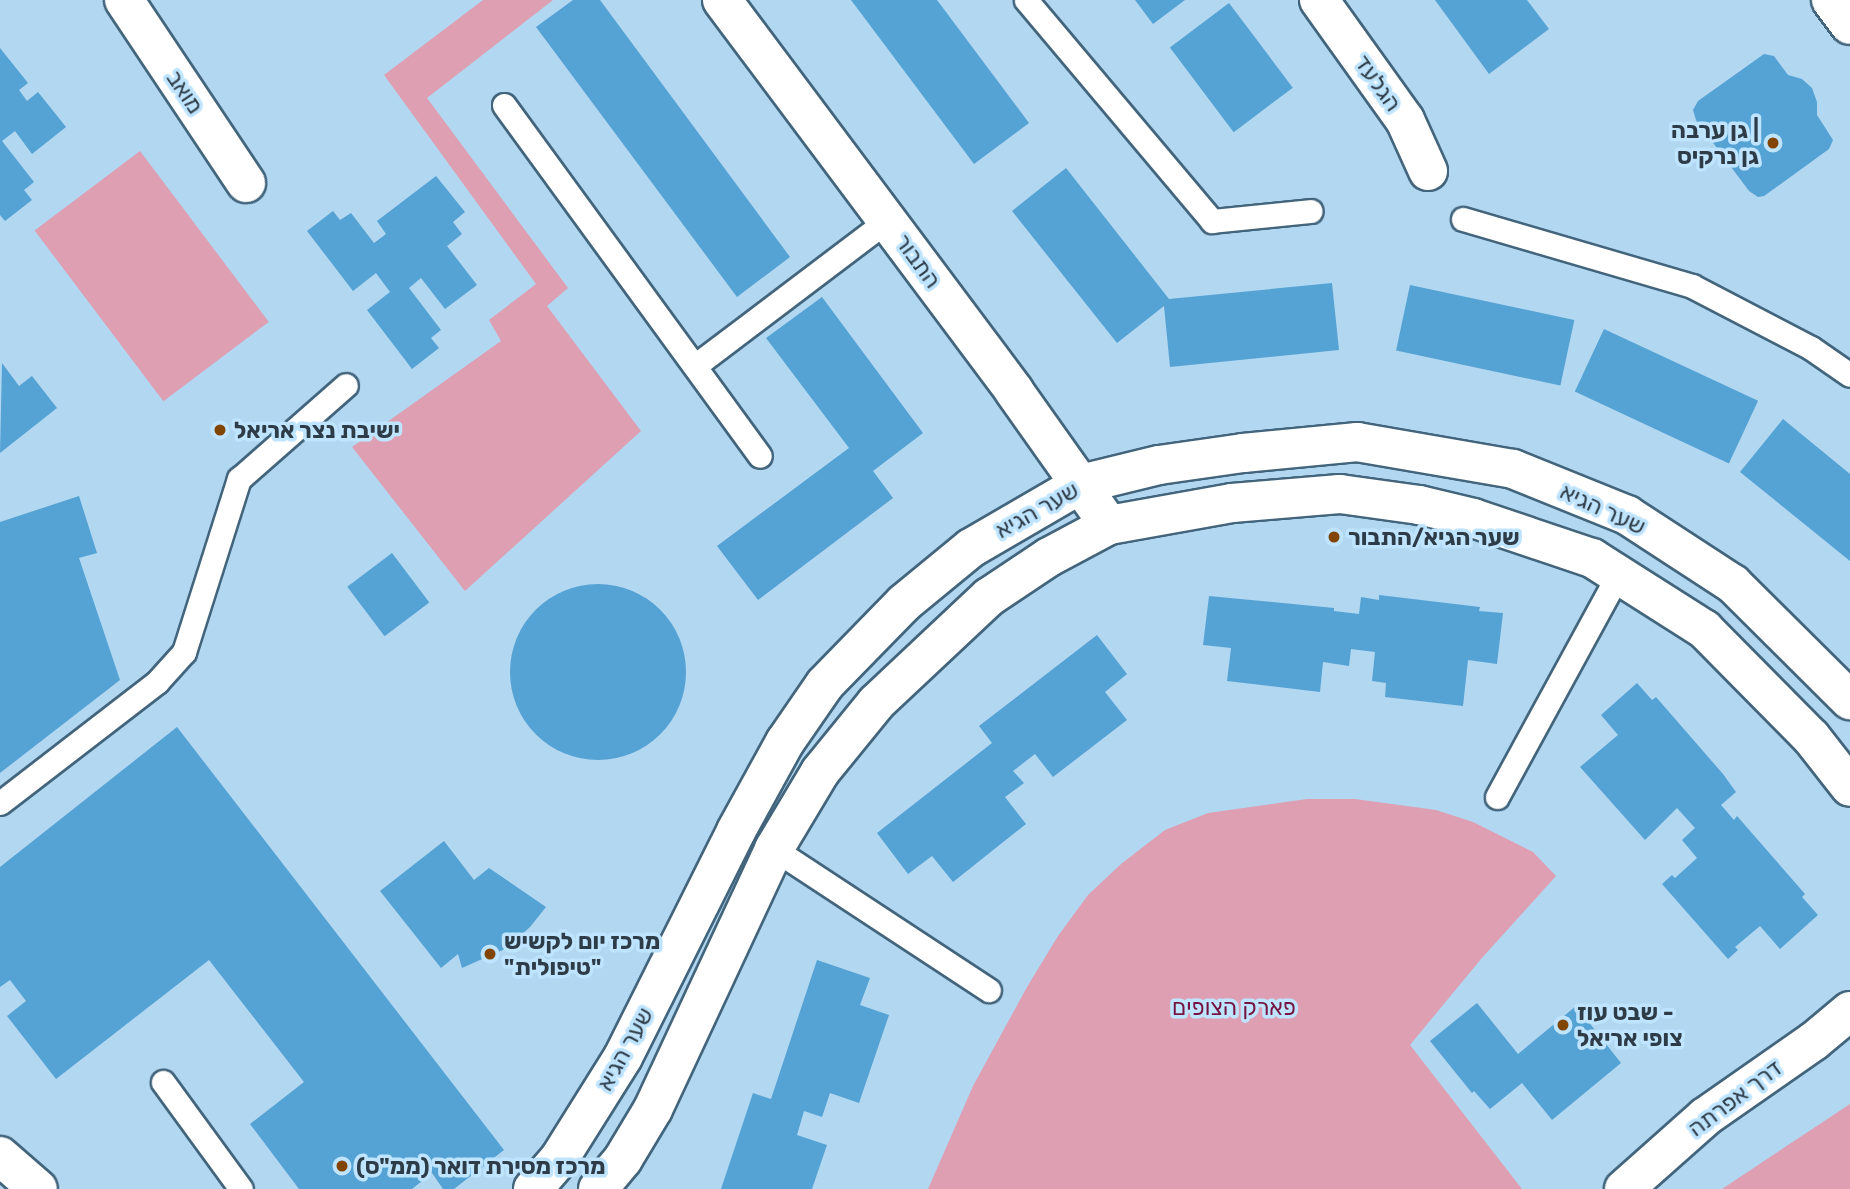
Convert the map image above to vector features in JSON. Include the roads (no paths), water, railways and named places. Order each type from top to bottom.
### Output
[{"type":"street","name":"מואב","points":[[124,0],[246,183]]},
{"type":"street","name":"התבור","points":[[722,0],[888,220],[1109,525]]},
{"type":"street","name":"הגלעד","points":[[1319,0],[1405,120],[1428,171]]},
{"type":"street","points":[[1831,0],[1850,25]]},
{"type":"street","name":"שער הגיא","points":[[533,1189],[559,1159],[623,1057],[736,831],[786,742],[825,684],[904,603],[971,548],[1081,484],[1159,465],[1242,453],[1357,442],[1513,469],[1627,515],[1733,584],[1850,700]]},
{"type":"street","name":"שער הגיא","points":[[598,1189],[623,1159],[653,1109],[774,849],[820,772],[876,703],[989,597],[1049,557],[1109,525],[1233,503],[1340,494],[1419,505],[1473,518],[1592,558],[1704,629],[1811,737],[1850,787]]},
{"type":"street","name":"דרך אפרתה","points":[[1624,1189],[1705,1117],[1814,1041],[1850,1011]]},
{"type":"street","points":[[0,1156],[10,1189]]},
{"type":"street","points":[[0,1156],[38,1189]]},
{"type":"lane","points":[[1026,0],[1212,221],[1310,211]]},
{"type":"lane","points":[[503,105],[696,365],[760,456]]},
{"type":"lane","points":[[1464,219],[1692,286],[1811,348],[1850,375]]},
{"type":"lane","points":[[696,365],[888,220]]},
{"type":"lane","points":[[0,803],[157,682],[184,652],[239,479],[346,385]]},
{"type":"lane","points":[[1497,797],[1618,575]]},
{"type":"lane","points":[[774,849],[989,990]]},
{"type":"lane","points":[[163,1082],[241,1189]]},
{"type":"place","name":"גן ערבה | גן נרקיס","points":[[1773,143]]},
{"type":"place","name":"ישיבת נצר אריאל","points":[[220,430]]},
{"type":"place","name":"שער הגיא/התבור","points":[[1334,537]]},
{"type":"place","name":"מרכז יום לקשיש \"טיפולית\"","points":[[490,954]]},
{"type":"place","name":"שבט עוז - צופי אריאל","points":[[1563,1025]]},
{"type":"place","name":"מרכז מסירת דואר (ממ\"ס)","points":[[342,1166]]},
{"type":"park label","name":"פארק הצופים","points":[[1234,1007]]}]
